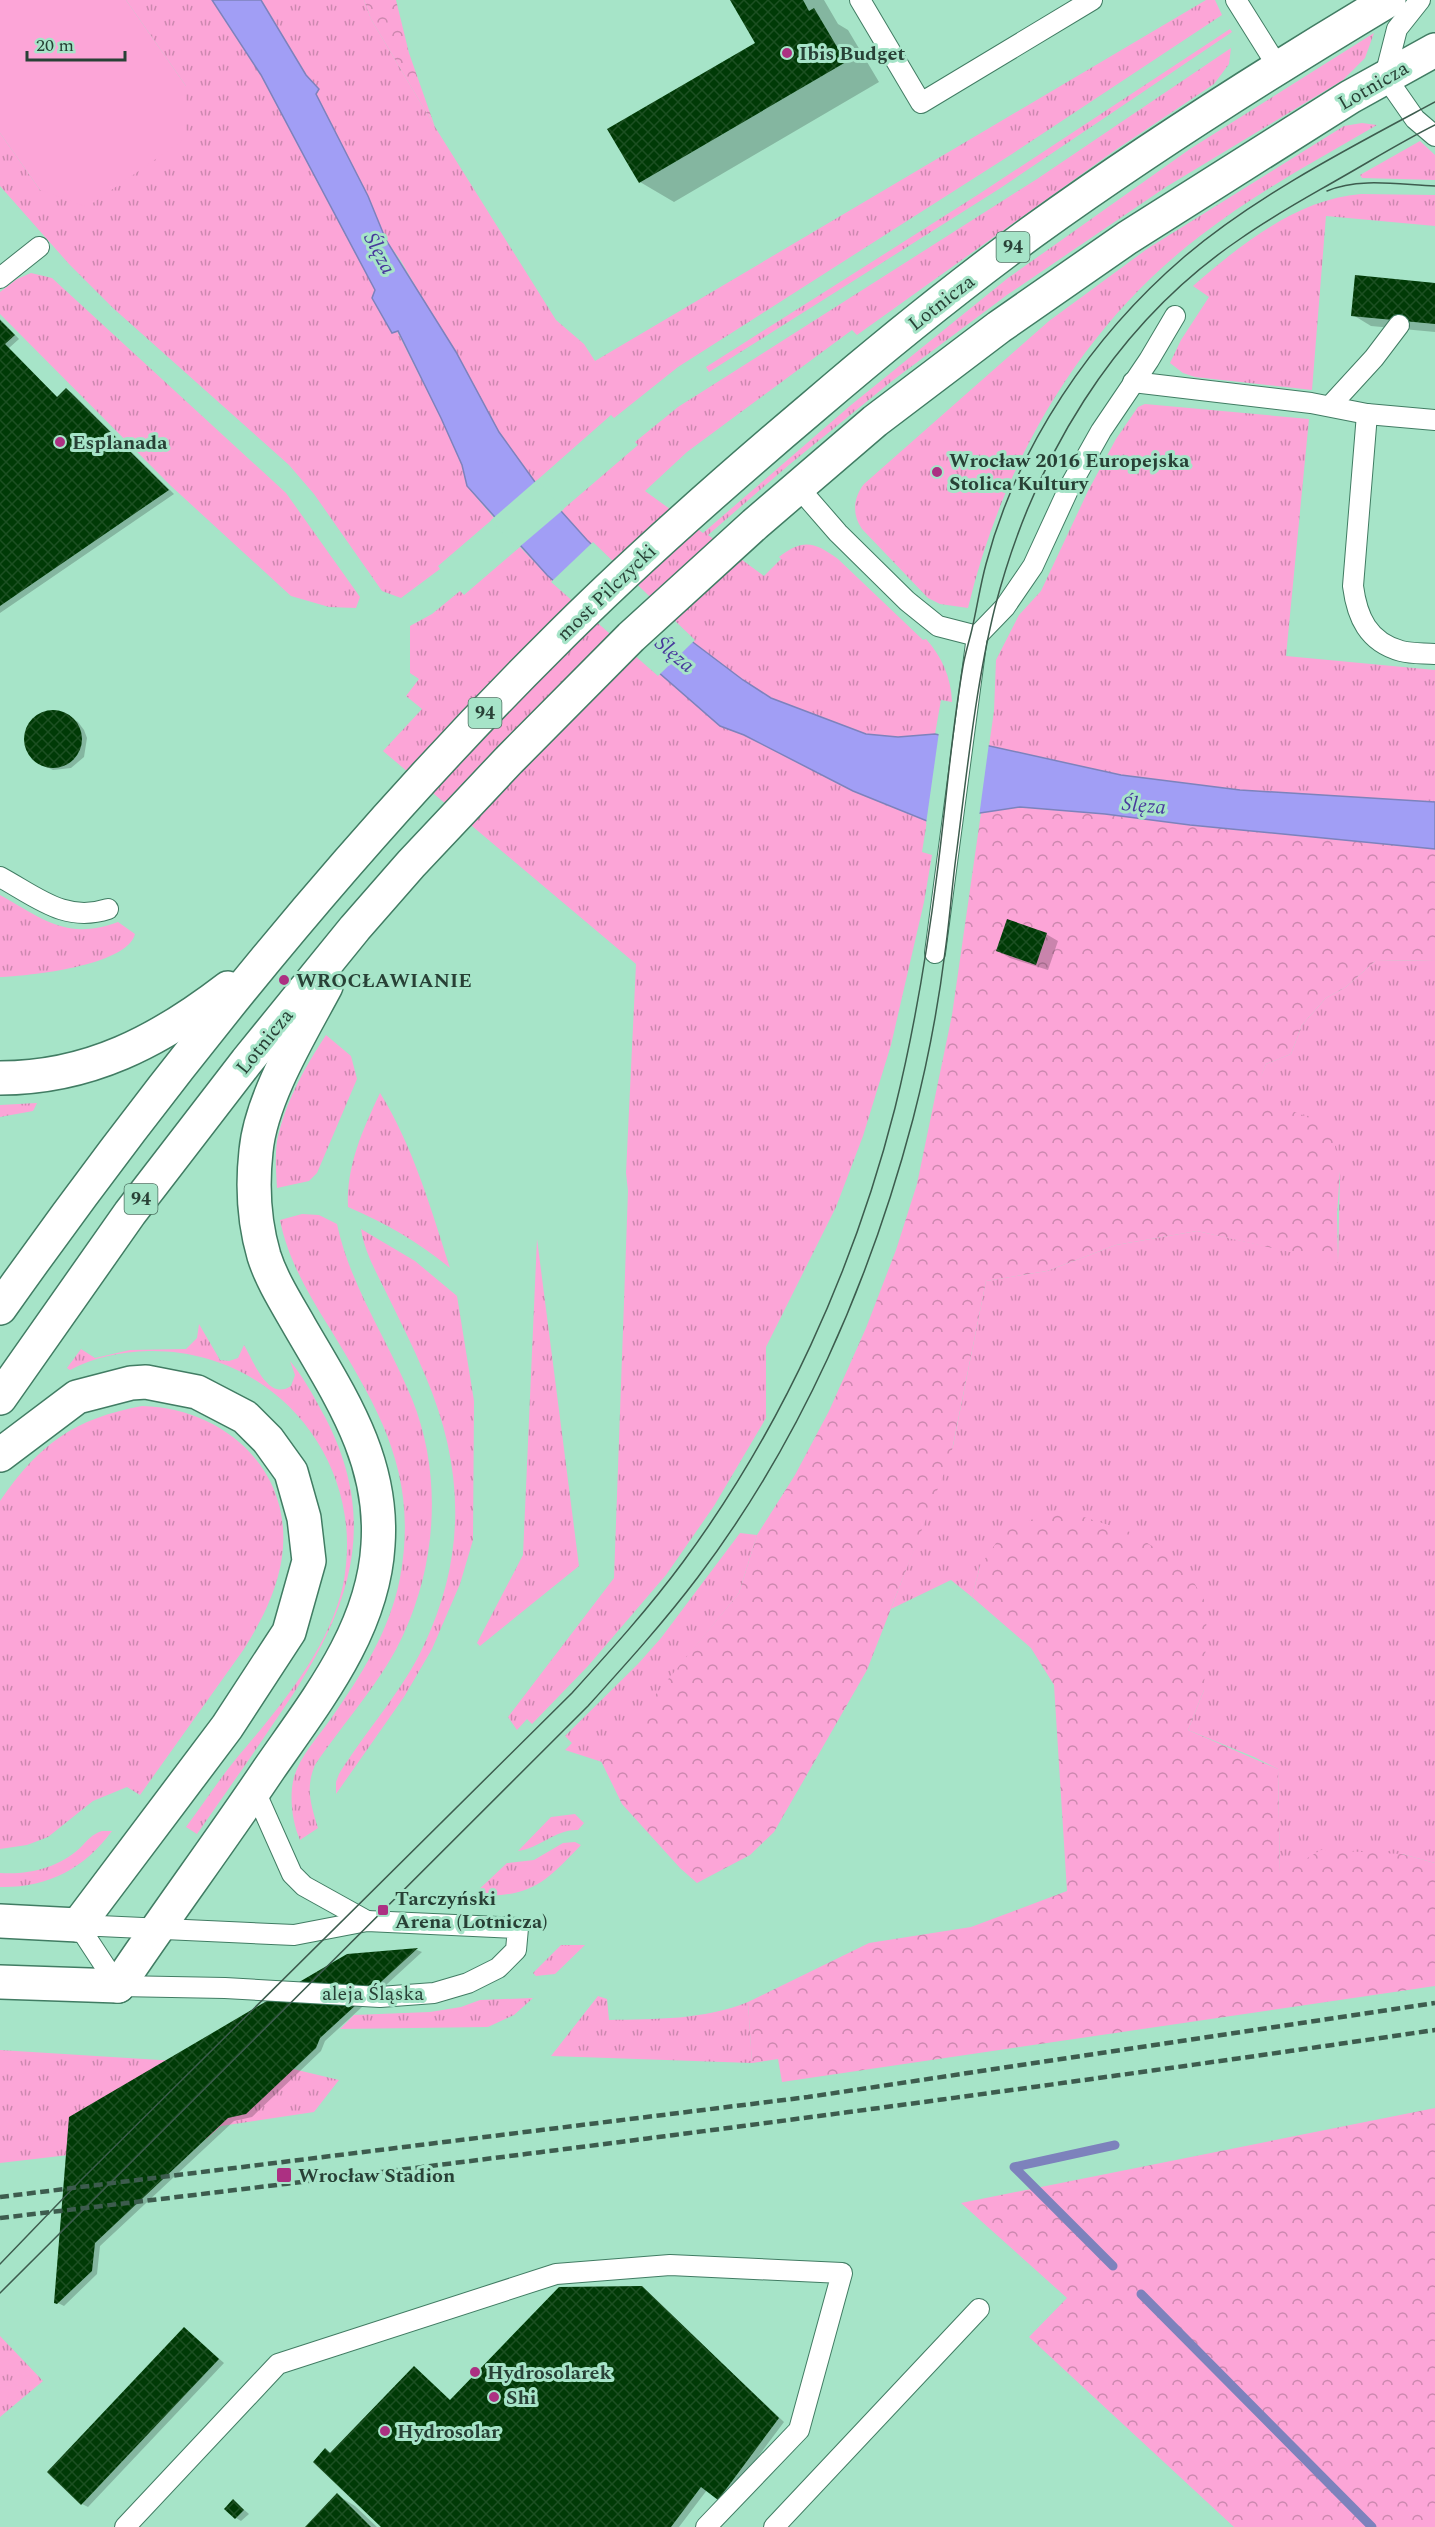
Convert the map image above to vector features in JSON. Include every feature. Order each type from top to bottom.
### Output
[{"type":"main road","name":"Lotnicza","points":[[666,534],[883,348],[1032,232],[1278,67],[1389,0]]},
{"type":"main road","name":"Lotnicza","points":[[0,1398],[130,1213],[291,1006],[411,864],[583,683],[798,487],[875,422],[1008,321],[1127,238],[1385,76],[1435,50]]},
{"type":"main road","name":"most Pilczycki","points":[[256,969],[350,859],[424,778],[546,650],[666,534]]},
{"type":"main road","points":[[118,1986],[319,1696],[352,1641],[367,1605],[378,1546],[378,1503],[365,1447],[350,1413],[279,1291],[265,1258],[254,1209],[256,1148],[268,1102],[355,928]]},
{"type":"main road","points":[[0,1078],[36,1078],[73,1071],[128,1052],[191,1017],[256,969]]},
{"type":"main road","name":"94","points":[[0,1308],[157,1096],[256,969]]},
{"type":"main road","points":[[0,1455],[77,1397],[131,1383],[146,1382],[197,1392],[245,1417],[268,1440],[291,1472],[304,1518],[309,1561],[289,1632],[226,1727],[78,1925]]},
{"type":"main road","name":"aleja Śląska","points":[[0,1922],[78,1925]]},
{"type":"main road","name":"aleja Śląska","points":[[0,1982],[118,1986]]},
{"type":"lane","points":[[860,0],[921,103],[1092,0]]},
{"type":"lane","points":[[1236,0],[1278,67]]},
{"type":"lane","points":[[1420,0],[1397,29],[1385,76],[1415,119],[1435,136]]},
{"type":"lane","points":[[0,278],[39,247]]},
{"type":"lane","points":[[936,953],[976,636],[1005,607],[1033,566],[1070,488],[1101,431],[1149,360],[1175,316]]},
{"type":"lane","points":[[1330,406],[1374,358],[1399,325]]},
{"type":"lane","points":[[1133,382],[1330,406],[1367,414],[1435,420]]},
{"type":"lane","points":[[1367,414],[1353,586],[1356,607],[1363,625],[1376,638],[1401,651],[1435,654]]},
{"type":"lane","points":[[798,487],[838,533],[907,601],[938,626],[976,636]]},
{"type":"lane","points":[[0,877],[70,913],[93,914],[108,909]]},
{"type":"lane","points":[[255,1791],[283,1859],[292,1874],[304,1886],[367,1921]]},
{"type":"lane","name":"aleja Śląska","points":[[78,1925],[294,1935],[367,1921],[518,1928],[516,1950],[498,1968],[468,1983],[434,1993],[380,1997],[225,1988],[118,1986]]},
{"type":"lane","points":[[78,1925],[118,1986]]},
{"type":"lane","points":[[124,2527],[278,2364],[556,2274],[670,2265],[842,2273],[799,2430],[706,2527]]},
{"type":"lane","points":[[774,2527],[979,2309]]},
{"type":"green space","points":[[0,0],[126,0],[186,86],[186,138],[87,207],[40,190],[0,133]]},
{"type":"green space","points":[[126,0],[212,0],[261,75],[376,290],[372,298],[392,333],[397,331],[441,418],[462,465],[467,486],[494,518],[438,566],[440,569],[401,598],[382,591],[314,494],[289,465],[113,308],[69,264],[0,186],[0,133],[40,190],[186,86]]},
{"type":"green space","points":[[261,0],[364,0],[371,19],[435,127],[556,320],[584,344],[595,361],[1206,0],[1215,0],[1222,15],[1012,154],[678,367],[614,418],[611,415],[535,482],[499,432],[401,261],[386,240],[368,196],[316,94],[319,89],[306,75]]},
{"type":"green space","points":[[364,0],[396,0],[409,53],[435,127],[371,19]]},
{"type":"green space","points":[[1230,29],[1232,32],[999,189],[709,372],[706,367],[979,194]]},
{"type":"green space","points":[[1374,33],[1365,58],[1343,80],[1166,187],[1007,295],[892,381],[790,464],[708,535],[764,576],[781,559],[779,557],[802,545],[816,546],[838,559],[923,640],[926,639],[941,660],[948,676],[952,702],[941,700],[935,734],[898,737],[866,734],[771,698],[694,643],[587,540],[561,511],[638,445],[635,442],[678,407],[1037,179],[1231,48],[1229,64],[1214,84],[1114,151],[857,335],[852,330],[687,452],[645,491],[703,533],[851,405],[1008,278],[1190,149]]},
{"type":"green space","points":[[1362,123],[1377,125],[1242,205],[1221,220],[1157,272],[1118,312],[1083,356],[1052,402],[1025,450],[1002,501],[983,554],[968,608],[940,604],[928,598],[862,529],[855,506],[860,489],[864,484],[1049,321],[1147,249],[1344,126]]},
{"type":"green space","points":[[1420,141],[1435,155],[1435,180],[1362,178],[1360,175]]},
{"type":"green space","points":[[1361,194],[1435,195],[1435,226],[1326,216],[1312,390],[1195,377],[1183,373],[1170,363],[1181,340],[1209,297],[1193,286],[1250,240],[1292,214],[1337,198]]},
{"type":"green space","points":[[31,273],[52,278],[286,493],[360,597],[356,608],[329,607],[291,596],[171,486],[0,314],[0,292],[17,279]]},
{"type":"green space","points":[[1145,404],[1309,419],[1286,656],[1435,670],[1435,802],[1240,790],[1121,775],[989,746],[994,711],[996,660],[1019,615],[1041,591],[1088,491],[1116,439],[1138,407]]},
{"type":"green space","points":[[520,547],[547,575],[720,726],[744,735],[853,791],[927,821],[922,852],[932,855],[924,902],[891,1045],[863,1136],[836,1207],[766,1347],[766,1418],[714,1506],[666,1575],[588,1666],[532,1724],[527,1719],[517,1730],[508,1717],[614,1578],[628,1191],[626,1173],[636,964],[383,751],[422,709],[406,696],[419,679],[410,673],[410,626],[432,614],[460,591],[464,595]]},
{"type":"green space","points":[[1020,807],[1435,849],[1435,960],[1375,961],[1346,987],[1326,998],[1302,1025],[1291,1054],[1266,1064],[1254,1095],[1331,1127],[1340,1171],[1337,1214],[1338,1263],[1197,1231],[1116,1245],[1047,1271],[986,1281],[951,1455],[867,1670],[774,1832],[750,1855],[697,1883],[680,1868],[622,1804],[601,1761],[739,1593],[757,1535],[795,1475],[829,1411],[866,1328],[896,1250],[917,1184],[952,1015],[981,813]]},
{"type":"green space","points":[[0,895],[56,925],[84,929],[118,922],[135,934],[128,945],[96,961],[53,971],[0,977]]},
{"type":"green space","points":[[1435,960],[1435,1863],[1402,1854],[1280,1875],[1278,1769],[1188,1730],[1204,1690],[980,1566],[972,1597],[951,1580],[891,1609],[953,1446],[986,1281],[1047,1271],[1116,1245],[1197,1231],[1338,1262],[1340,1171],[1253,1095],[1266,1064],[1291,1054],[1302,1025],[1326,998],[1346,987],[1375,961]]},
{"type":"green space","points":[[326,1035],[351,1056],[357,1079],[317,1173],[309,1181],[277,1188],[277,1141],[285,1112],[297,1085]]},
{"type":"green space","points":[[380,1093],[412,1156],[450,1268],[401,1234],[348,1207],[353,1162],[362,1134]]},
{"type":"green space","points":[[37,1103],[33,1111],[0,1117],[0,1105]]},
{"type":"green space","points":[[302,1214],[319,1215],[337,1224],[360,1291],[402,1377],[422,1427],[428,1457],[432,1517],[423,1576],[404,1633],[386,1667],[315,1765],[310,1789],[311,1804],[318,1828],[300,1840],[292,1809],[294,1777],[305,1754],[352,1687],[381,1635],[400,1578],[404,1541],[404,1507],[391,1445],[364,1387],[314,1302],[288,1249],[280,1220]]},
{"type":"green space","points":[[361,1229],[415,1261],[457,1296],[474,1401],[473,1540],[460,1584],[432,1649],[404,1697],[336,1794],[339,1774],[406,1678],[424,1645],[438,1611],[448,1577],[455,1510],[453,1476],[438,1409],[416,1353],[370,1260]]},
{"type":"green space","points":[[537,1239],[579,1566],[480,1646],[477,1643],[523,1555]]},
{"type":"green space","points":[[199,1324],[220,1360],[229,1361],[238,1358],[244,1345],[268,1384],[283,1389],[291,1386],[295,1375],[290,1361],[310,1389],[326,1419],[344,1463],[353,1505],[353,1545],[346,1584],[333,1622],[314,1659],[292,1696],[197,1834],[186,1827],[230,1766],[276,1711],[304,1671],[328,1629],[343,1585],[347,1539],[341,1496],[326,1456],[302,1421],[272,1391],[236,1369],[194,1355],[149,1351],[108,1356],[70,1370],[67,1368],[81,1349],[95,1358],[130,1350],[186,1349],[197,1338]]},
{"type":"green space","points":[[142,1406],[172,1409],[200,1418],[225,1432],[247,1450],[265,1472],[277,1497],[283,1526],[282,1557],[273,1593],[244,1649],[140,1795],[127,1787],[93,1801],[48,1837],[27,1845],[0,1849],[0,1501],[30,1464],[60,1437],[97,1418]]},
{"type":"green space","points":[[1059,1509],[1130,1532],[1185,1567],[1207,1605],[1204,1690],[1188,1730],[1278,1769],[1280,1874],[1321,1850],[1402,1854],[1435,1863],[1435,1986],[782,2082],[778,2059],[752,2063],[748,2002],[869,1943],[971,1927],[1067,1891],[1054,1685],[1031,1648],[972,1597],[980,1566],[1005,1530]]},
{"type":"green space","points":[[740,1533],[757,1535],[739,1593],[602,1762],[565,1750],[572,1743],[565,1736],[661,1638]]},
{"type":"green space","points":[[575,1814],[584,1823],[578,1830],[562,1832],[518,1851],[551,1817]]},
{"type":"green space","points":[[102,1831],[112,1831],[89,1856],[63,1874],[33,1884],[0,1887],[0,1873],[22,1873],[53,1865],[71,1855],[92,1836]]},
{"type":"green space","points":[[575,1842],[581,1845],[556,1870],[534,1886],[509,1894],[472,1896],[507,1863],[534,1860],[563,1843]]},
{"type":"green space","points":[[561,1945],[585,1945],[555,1974],[536,1976],[533,1973]]},
{"type":"green space","points":[[598,1996],[607,1999],[609,2020],[662,2019],[697,2015],[748,2002],[752,2063],[551,2056]]},
{"type":"green space","points":[[533,1998],[514,2015],[488,2027],[340,2029],[354,2015],[430,2012],[461,2007],[480,2000]]},
{"type":"green space","points":[[0,2050],[289,2068],[339,2080],[314,2112],[221,2126],[206,2139],[0,2163]]},
{"type":"green space","points":[[1435,2108],[1435,2527],[1234,2527],[1029,2337],[1067,2298],[961,2203]]},
{"type":"green space","points":[[0,2336],[43,2381],[0,2417]]},
{"type":"water","name":"Ślęza","points":[[212,0],[261,0],[306,75],[319,89],[316,94],[368,196],[386,240],[456,352],[499,432],[535,482],[587,540],[694,643],[743,680],[771,698],[866,734],[898,737],[935,734],[1121,775],[1240,790],[1435,802],[1435,849],[1020,807],[927,821],[853,791],[744,735],[720,726],[547,575],[467,486],[462,465],[398,331],[392,333],[372,298],[375,290],[261,75]]},
{"type":"pier","points":[[537,480],[564,509],[517,549],[491,520]]},
{"type":"pier","points":[[593,542],[695,640],[658,676],[551,582]]},
{"type":"pier","points":[[939,732],[989,743],[979,817],[926,824]]},
{"type":"building","points":[[730,0],[803,0],[809,11],[814,8],[846,62],[639,183],[607,129],[755,43]]},
{"type":"building","points":[[1355,275],[1435,283],[1435,324],[1351,316]]},
{"type":"building","name":"Esplanada","points":[[0,320],[15,335],[5,344],[57,397],[66,388],[169,490],[0,606]]},
{"type":"building","points":[[53,710],[64,712],[77,723],[82,739],[80,750],[69,763],[53,768],[42,766],[29,755],[24,739],[26,728],[37,715]]},
{"type":"building","points":[[1007,919],[1047,933],[1036,965],[996,951]]},
{"type":"building","points":[[418,1948],[320,2038],[316,2048],[246,2114],[228,2118],[95,2243],[92,2271],[57,2304],[54,2303],[69,2117],[347,1954]]},
{"type":"building","points":[[642,2286],[779,2418],[718,2500],[701,2487],[671,2527],[381,2527],[313,2462],[325,2448],[330,2453],[414,2366],[450,2400],[559,2287]]},
{"type":"building","points":[[184,2327],[219,2359],[81,2505],[47,2472]]},
{"type":"building","points":[[337,2493],[371,2527],[305,2527]]},
{"type":"building","points":[[233,2499],[244,2510],[235,2519],[224,2509]]},
{"type":"waterway","points":[[1113,2266],[1014,2167],[1115,2145]]},
{"type":"waterway","points":[[1141,2294],[1372,2527]]},
{"type":"tram line","points":[[0,2264],[79,2182],[572,1693],[657,1596],[719,1511],[783,1402],[811,1345],[836,1287],[878,1168],[902,1079],[919,992],[933,904],[964,661],[984,572],[1000,520],[1017,477],[1062,396],[1089,358],[1150,288],[1184,257],[1242,213],[1305,173],[1435,102]]},
{"type":"tram line","points":[[0,2293],[588,1706],[672,1610],[735,1525],[800,1416],[828,1358],[876,1240],[896,1180],[918,1099],[935,1015],[947,939],[973,728],[988,636],[1011,553],[1031,500],[1056,449],[1084,400],[1117,355],[1153,312],[1195,274],[1240,239],[1276,216],[1435,125]]},
{"type":"tram line","points":[[1327,191],[1367,183],[1435,186]]},
{"type":"railway","points":[[0,2197],[808,2097],[1435,2003]]},
{"type":"railway","points":[[0,2218],[718,2129],[1435,2030]]},
{"type":"place","name":"Ibis Budget","points":[[787,53]]},
{"type":"place","name":"Esplanada","points":[[60,442]]},
{"type":"place","name":"Wrocław 2016 Europejska Stolica Kultury","points":[[937,472]]},
{"type":"place","name":"WROCŁAWIANIE","points":[[284,980]]},
{"type":"place","name":"Tarczyński Arena (Lotnicza)","points":[[383,1910]]},
{"type":"place","name":"Wrocław Stadion","points":[[284,2175]]},
{"type":"place","name":"Hydrosolarek","points":[[475,2372]]},
{"type":"place","name":"Shi","points":[[494,2397]]},
{"type":"place","name":"Hydrosolar","points":[[385,2431]]}]
